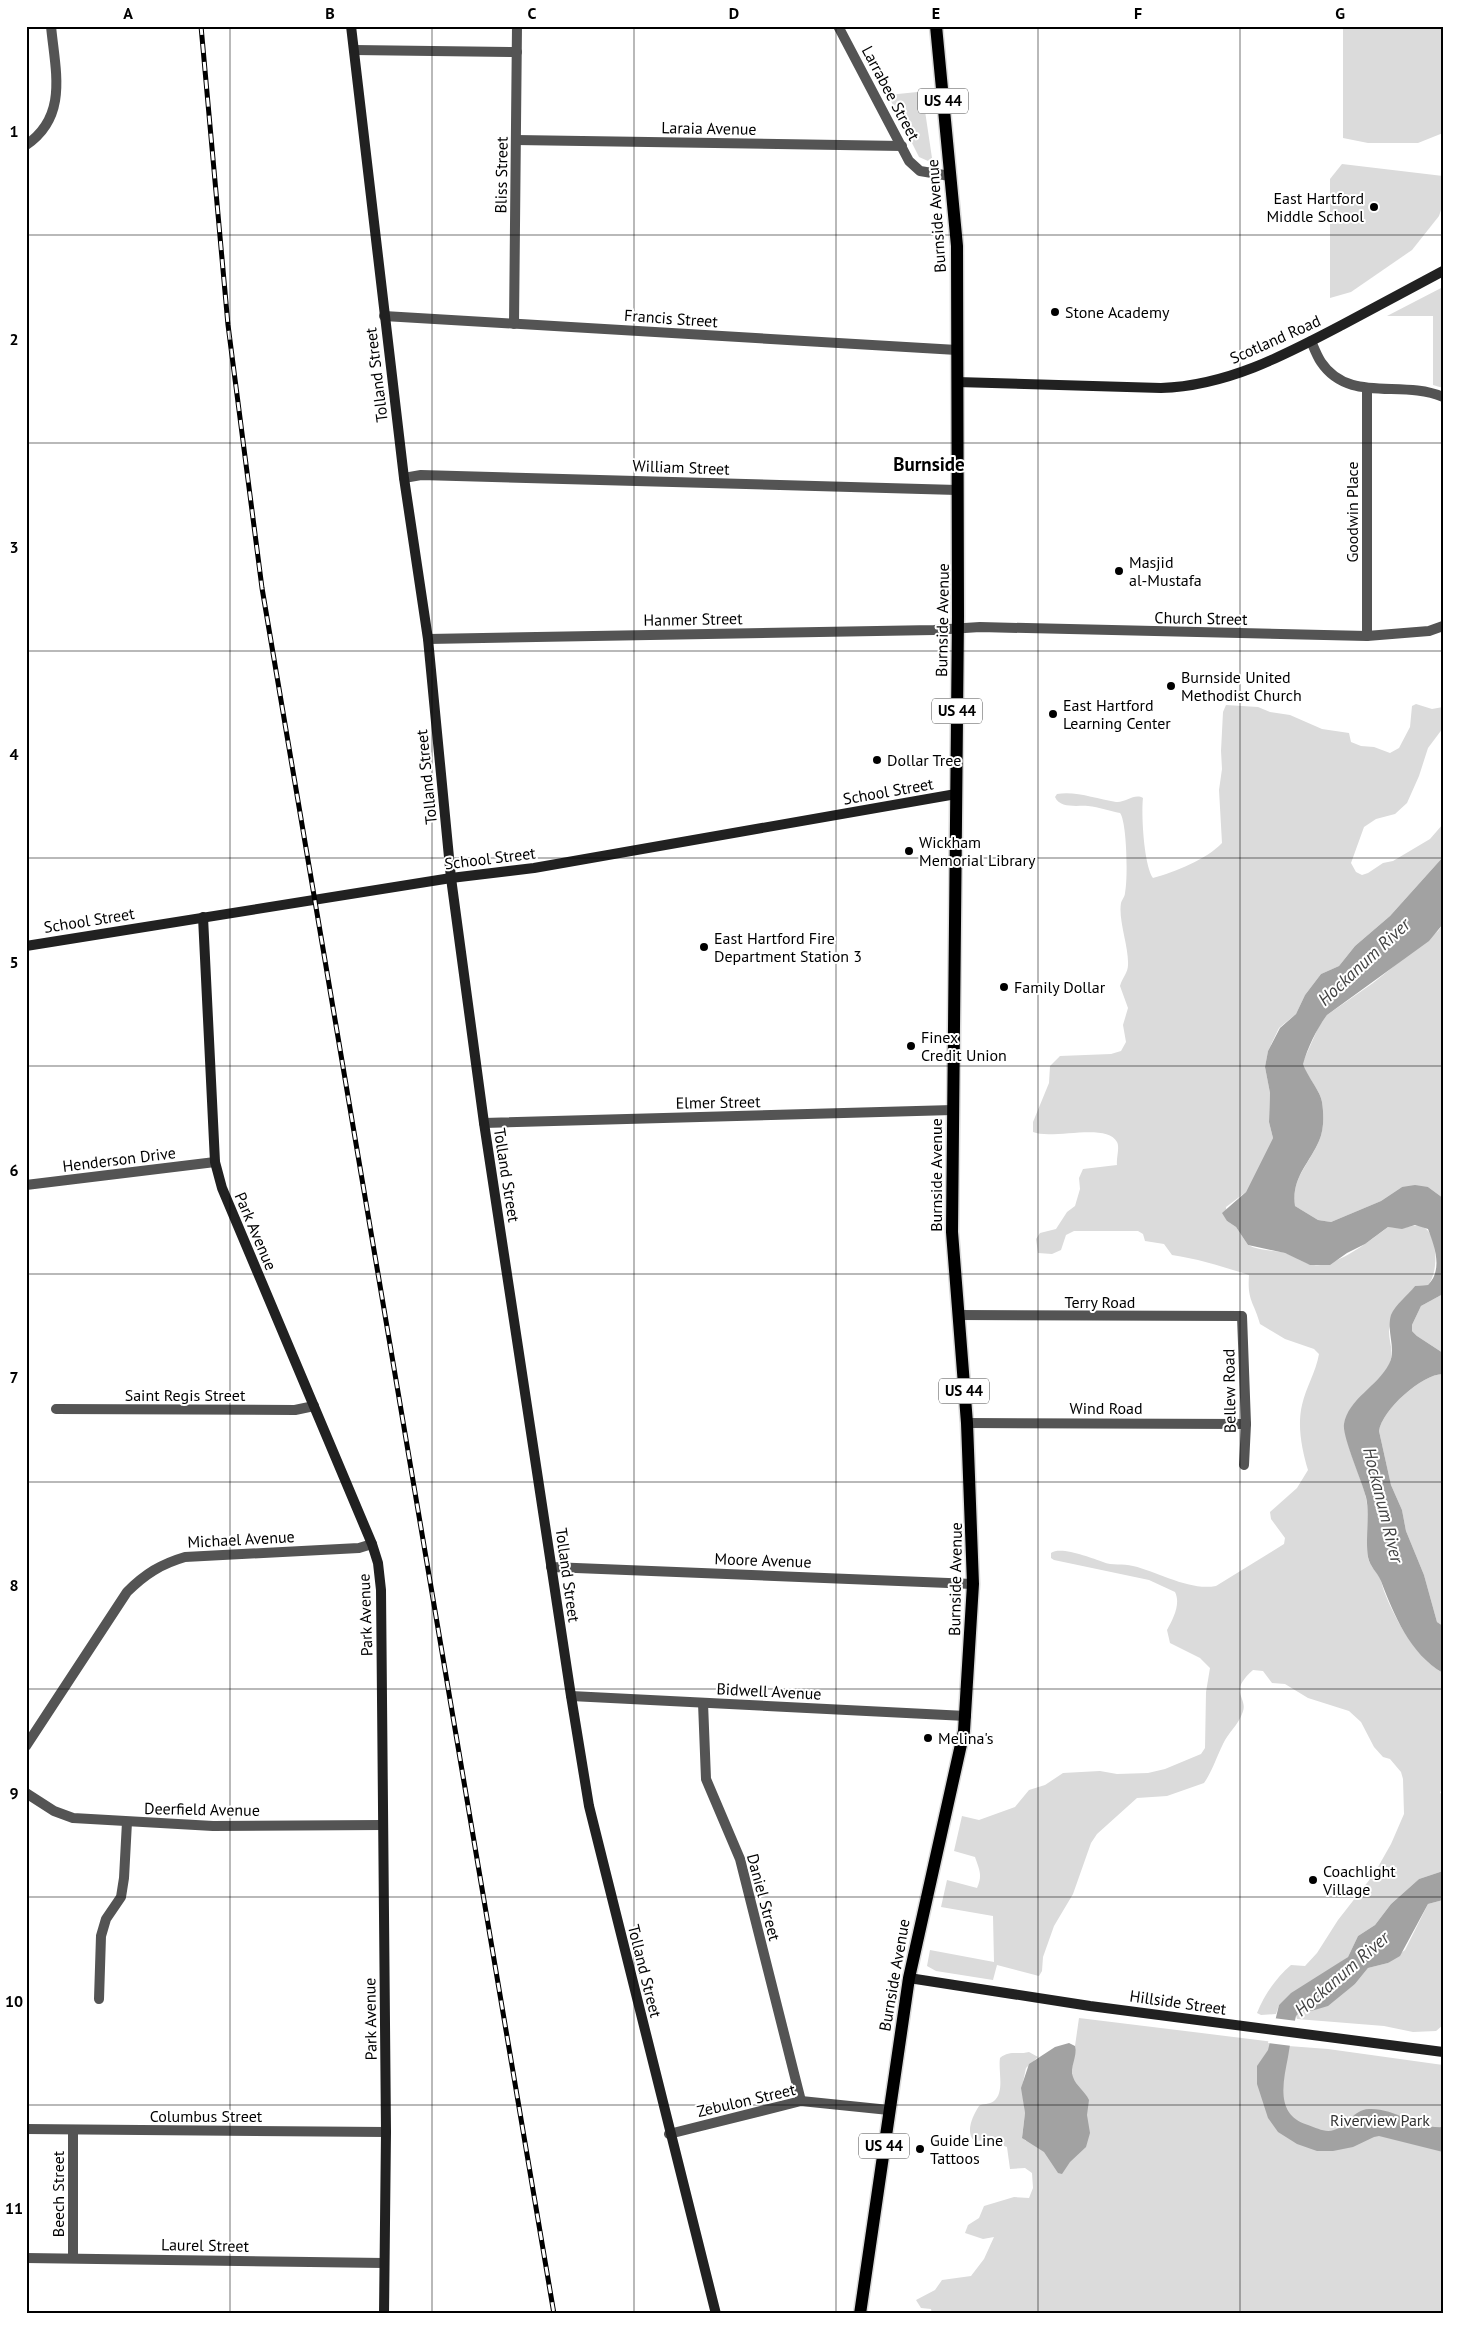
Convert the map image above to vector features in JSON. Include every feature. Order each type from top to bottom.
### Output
[{"type":"main road","name":"Tolland Street","points":[[351,26],[404,478],[428,639],[451,878],[484,1123],[570,1696],[589,1806],[669,2134],[716,2314]]},
{"type":"main road","name":"Burnside Avenue","points":[[860,2314],[909,1978],[966,1716],[973,1584],[967,1423],[952,1232],[958,628],[957,246],[936,26]]},
{"type":"main road","name":"Scotland Road","points":[[957,382],[1182,387],[1225,378],[1267,363],[1443,271]]},
{"type":"main road","name":"School Street","points":[[26,946],[451,878],[534,868],[956,794]]},
{"type":"main road","name":"Park Avenue","points":[[203,917],[214,1162],[222,1188],[372,1544],[378,1563],[381,1590],[386,2132],[384,2314]]},
{"type":"main road","name":"Hillside Street","points":[[909,1978],[1262,2029],[1443,2052]]},
{"type":"street","points":[[26,145],[47,126],[55,109],[57,93],[51,26]]},
{"type":"street","name":"Bliss Street","points":[[514,324],[517,26]]},
{"type":"street","name":"Larrabee Street","points":[[838,26],[910,161],[920,170],[950,176]]},
{"type":"street","points":[[354,50],[517,52]]},
{"type":"street","name":"Laraia Avenue","points":[[516,140],[902,146]]},
{"type":"street","name":"Francis Street","points":[[384,316],[957,350]]},
{"type":"street","points":[[1311,341],[1320,362],[1335,378],[1348,385],[1367,388],[1414,389],[1429,391],[1443,397]]},
{"type":"street","name":"Goodwin Place","points":[[1367,388],[1367,636]]},
{"type":"street","name":"William Street","points":[[404,478],[421,475],[958,490]]},
{"type":"street","name":"Church Street","points":[[958,628],[1058,628],[1097,631],[1367,636],[1429,631],[1443,626]]},
{"type":"street","name":"Hanmer Street","points":[[428,639],[958,628]]},
{"type":"street","name":"Elmer Street","points":[[484,1123],[953,1110]]},
{"type":"street","name":"Henderson Drive","points":[[26,1185],[214,1162]]},
{"type":"street","name":"Terry Road","points":[[958,1315],[1242,1316]]},
{"type":"street","name":"Bellew Road","points":[[1242,1316],[1246,1424],[1244,1464]]},
{"type":"street","name":"Saint Regis Street","points":[[56,1409],[295,1410],[314,1406]]},
{"type":"street","name":"Wind Road","points":[[967,1423],[1246,1424]]},
{"type":"street","name":"Michael Avenue","points":[[26,1746],[127,1592],[145,1575],[165,1563],[185,1557],[359,1548],[372,1544]]},
{"type":"street","name":"Moore Avenue","points":[[551,1566],[973,1584]]},
{"type":"street","name":"Bidwell Avenue","points":[[570,1696],[966,1716]]},
{"type":"street","name":"Daniel Street","points":[[704,1703],[706,1779],[740,1859],[800,2101]]},
{"type":"street","name":"Deerfield Avenue","points":[[26,1793],[54,1811],[73,1818],[212,1826],[383,1825]]},
{"type":"street","points":[[99,1999],[101,1936],[106,1919],[121,1897],[127,1822]]},
{"type":"street","name":"Zebulon Street","points":[[669,2134],[800,2101],[889,2110]]},
{"type":"street","name":"Columbus Street","points":[[26,2129],[386,2132]]},
{"type":"street","name":"Beech Street","points":[[73,2130],[73,2258]]},
{"type":"street","name":"Laurel Street","points":[[26,2258],[384,2263]]},
{"type":"green space","points":[[1343,26],[1443,26],[1443,133],[1418,143],[1368,143],[1343,138]]},
{"type":"green space","points":[[927,91],[925,111],[932,158],[928,161],[919,157],[888,95]]},
{"type":"green space","points":[[1342,164],[1443,176],[1443,204],[1439,216],[1412,250],[1351,292],[1330,298],[1330,179]]},
{"type":"green space","points":[[1443,287],[1443,388],[1433,385],[1433,316],[1387,316]]},
{"type":"green space","points":[[1416,704],[1432,709],[1443,707],[1443,728],[1428,748],[1419,776],[1407,803],[1395,814],[1376,819],[1364,827],[1351,863],[1356,872],[1362,875],[1368,873],[1383,863],[1393,861],[1430,839],[1443,824],[1443,857],[1390,916],[1355,946],[1339,966],[1321,974],[1305,995],[1296,1014],[1279,1028],[1268,1051],[1265,1067],[1270,1093],[1269,1122],[1273,1138],[1246,1192],[1226,1207],[1227,1221],[1236,1227],[1248,1245],[1285,1253],[1314,1265],[1323,1265],[1342,1258],[1363,1246],[1388,1227],[1420,1226],[1428,1231],[1432,1237],[1435,1263],[1432,1279],[1428,1285],[1415,1286],[1399,1309],[1389,1332],[1392,1354],[1390,1362],[1381,1377],[1350,1410],[1345,1426],[1349,1446],[1366,1498],[1369,1561],[1380,1578],[1391,1606],[1409,1639],[1425,1658],[1443,1673],[1443,1785],[1440,1793],[1443,1794],[1443,1871],[1419,1879],[1391,1904],[1375,1925],[1358,1936],[1348,1957],[1279,2005],[1276,2014],[1261,2015],[1257,2013],[1275,1981],[1291,1965],[1305,1966],[1317,1953],[1338,1920],[1374,1874],[1391,1844],[1404,1814],[1401,1772],[1390,1759],[1383,1757],[1374,1747],[1361,1722],[1349,1711],[1308,1698],[1285,1684],[1272,1683],[1263,1671],[1253,1670],[1241,1684],[1240,1694],[1244,1708],[1242,1714],[1225,1740],[1204,1783],[1167,1796],[1137,1798],[1097,1834],[1091,1843],[1073,1894],[1054,1926],[1043,1957],[1042,1971],[1039,1976],[997,1965],[993,1980],[936,1971],[927,1966],[930,1950],[994,1962],[993,1916],[941,1907],[947,1880],[977,1888],[980,1879],[980,1872],[975,1857],[954,1851],[962,1816],[979,1820],[1015,1807],[1029,1790],[1045,1785],[1063,1773],[1100,1771],[1117,1774],[1148,1773],[1165,1769],[1201,1754],[1205,1748],[1206,1692],[1210,1668],[1200,1658],[1170,1643],[1167,1630],[1177,1606],[1175,1592],[1149,1580],[1054,1560],[1051,1558],[1051,1553],[1056,1551],[1069,1552],[1106,1563],[1133,1566],[1195,1586],[1216,1586],[1284,1544],[1285,1538],[1271,1519],[1270,1512],[1297,1488],[1308,1470],[1301,1438],[1300,1421],[1304,1398],[1319,1354],[1314,1349],[1285,1339],[1260,1324],[1250,1296],[1249,1275],[1202,1261],[1172,1255],[1164,1244],[1145,1241],[1143,1234],[1138,1231],[1074,1231],[1066,1235],[1061,1250],[1052,1254],[1038,1253],[1036,1239],[1040,1233],[1056,1229],[1067,1212],[1075,1206],[1080,1189],[1079,1178],[1083,1169],[1117,1165],[1118,1150],[1117,1142],[1111,1136],[1102,1133],[1042,1134],[1033,1132],[1033,1122],[1049,1083],[1050,1066],[1060,1056],[1111,1054],[1121,1051],[1126,1042],[1123,1025],[1128,1008],[1120,986],[1128,965],[1120,910],[1125,894],[1126,876],[1126,851],[1122,818],[1120,813],[1092,807],[1065,805],[1057,801],[1055,797],[1057,794],[1064,793],[1116,802],[1133,797],[1143,798],[1142,816],[1145,852],[1153,878],[1190,864],[1216,849],[1222,843],[1219,790],[1222,769],[1223,712],[1226,705],[1258,707],[1270,712],[1290,715],[1322,729],[1349,733],[1351,742],[1390,753],[1399,748],[1410,727],[1412,706]]},
{"type":"green space","points":[[1443,924],[1443,1198],[1428,1187],[1402,1187],[1381,1201],[1331,1222],[1318,1220],[1295,1206],[1294,1196],[1298,1179],[1319,1141],[1323,1122],[1321,1098],[1302,1064],[1319,1026],[1327,1015],[1373,983],[1438,931]]},
{"type":"green space","points":[[1443,1294],[1443,1353],[1417,1336],[1412,1331],[1412,1325],[1421,1306]]},
{"type":"green space","points":[[1443,1374],[1443,1626],[1437,1622],[1424,1575],[1406,1531],[1402,1510],[1391,1485],[1379,1431],[1387,1413],[1414,1386],[1434,1376]]},
{"type":"green space","points":[[1443,1900],[1443,2025],[1436,2031],[1413,2032],[1384,2026],[1297,2019],[1296,2016],[1301,2010],[1311,2011],[1324,2006],[1355,1984],[1368,1968],[1388,1963],[1405,1950],[1428,1904]]},
{"type":"green space","name":"Riverview Park","points":[[1079,2018],[1275,2042],[1275,2045],[1328,2049],[1443,2065],[1443,2314],[932,2314],[931,2309],[921,2308],[916,2300],[935,2290],[942,2280],[971,2276],[984,2259],[994,2237],[983,2239],[965,2233],[968,2225],[979,2218],[984,2206],[1014,2197],[1029,2198],[1033,2188],[1032,2173],[1025,2168],[1010,2169],[1007,2147],[988,2140],[974,2141],[971,2137],[972,2119],[979,2106],[994,2101],[999,2092],[1000,2058],[1011,2053],[1029,2052],[1038,2057],[1026,2068],[1022,2087],[1025,2113],[1022,2137],[1026,2141],[1075,2046]]},
{"type":"water","name":"Hockanum River","points":[[1443,857],[1443,924],[1429,941],[1327,1015],[1310,1045],[1303,1064],[1321,1098],[1323,1127],[1321,1137],[1298,1179],[1294,1196],[1295,1206],[1318,1220],[1331,1222],[1381,1201],[1402,1187],[1415,1185],[1428,1187],[1443,1198],[1443,1294],[1421,1306],[1412,1325],[1412,1331],[1443,1353],[1443,1374],[1434,1376],[1414,1386],[1387,1413],[1379,1431],[1391,1485],[1402,1510],[1406,1531],[1424,1575],[1437,1622],[1443,1626],[1443,1673],[1421,1655],[1404,1633],[1381,1581],[1369,1561],[1366,1497],[1344,1430],[1344,1424],[1351,1407],[1378,1379],[1389,1364],[1392,1352],[1390,1321],[1393,1311],[1415,1286],[1428,1285],[1433,1279],[1436,1258],[1428,1229],[1415,1225],[1402,1229],[1388,1227],[1365,1244],[1347,1253],[1330,1265],[1310,1265],[1285,1253],[1248,1245],[1236,1227],[1227,1221],[1222,1213],[1246,1192],[1273,1138],[1269,1122],[1270,1093],[1265,1067],[1268,1051],[1280,1028],[1296,1014],[1305,995],[1321,974],[1339,966],[1355,946],[1390,916]]},
{"type":"water","name":"Hockanum River","points":[[1443,1871],[1443,1900],[1428,1904],[1400,1956],[1388,1963],[1368,1968],[1355,1984],[1328,2006],[1311,2011],[1301,2011],[1296,2016],[1283,2087],[1286,2106],[1290,2114],[1308,2125],[1321,2130],[1331,2131],[1339,2128],[1358,2112],[1369,2109],[1379,2110],[1424,2125],[1443,2127],[1443,2152],[1379,2136],[1353,2147],[1333,2151],[1317,2151],[1297,2144],[1278,2132],[1268,2118],[1257,2084],[1257,2066],[1268,2050],[1279,2005],[1291,1993],[1348,1957],[1358,1936],[1375,1925],[1391,1904],[1419,1879]]},
{"type":"water","points":[[1069,2043],[1075,2046],[1076,2050],[1072,2070],[1073,2077],[1089,2100],[1087,2115],[1090,2133],[1086,2147],[1070,2162],[1062,2174],[1058,2173],[1044,2152],[1022,2138],[1025,2113],[1021,2088],[1029,2064],[1055,2047]]},
{"type":"pier","points":[[1273,2018],[1297,2021],[1292,2046],[1268,2043]]},
{"type":"railway","points":[[201,26],[228,325],[262,588],[554,2314]]},
{"type":"place","name":"East Hartford Middle School","points":[[1374,207]]},
{"type":"place","name":"Stone Academy","points":[[1055,312]]},
{"type":"place","name":"Masjid al-Mustafa","points":[[1119,571]]},
{"type":"place","name":"Burnside United Methodist Church","points":[[1171,686]]},
{"type":"place","name":"East Hartford Learning Center","points":[[1053,714]]},
{"type":"place","name":"Dollar Tree","points":[[877,760]]},
{"type":"place","name":"Wickham Memorial Library","points":[[909,851]]},
{"type":"place","name":"East Hartford Fire Department Station 3","points":[[704,947]]},
{"type":"place","name":"Family Dollar","points":[[1004,987]]},
{"type":"place","name":"Finex Credit Union","points":[[911,1046]]},
{"type":"place","name":"Melina's","points":[[928,1738]]},
{"type":"place","name":"Coachlight Village","points":[[1313,1880]]},
{"type":"place","name":"Guide Line Tattoos","points":[[920,2149]]},
{"type":"district","name":"Burnside","points":[[929,464]]}]
